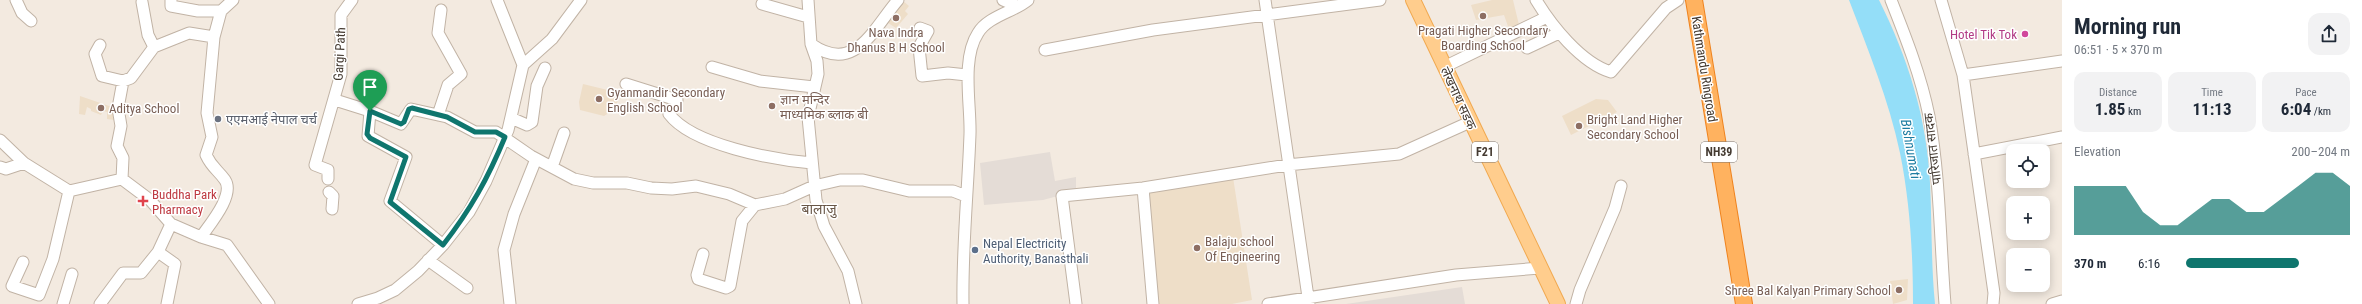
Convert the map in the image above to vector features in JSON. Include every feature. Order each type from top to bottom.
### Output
[{"type":"highway","name":"Kathmandu Ringroad","points":[[1694,0],[1744,304]]},
{"type":"main road","name":"लेखनाथ सडक","points":[[1413,0],[1558,304]]},
{"type":"street","points":[[16,0],[22,13],[31,21]]},
{"type":"street","points":[[171,0],[171,6],[198,11],[222,11]]},
{"type":"street","points":[[201,237],[226,200],[228,189],[225,180],[212,168],[206,155],[212,137],[207,113],[214,37],[222,11],[233,0]]},
{"type":"street","name":"Gargi Path","points":[[328,179],[328,170],[315,165],[336,96],[341,74],[341,15],[352,0]]},
{"type":"street","points":[[358,304],[378,298],[395,290],[428,260],[443,245],[469,212],[486,181],[505,137],[511,118],[523,65],[497,0]]},
{"type":"street","points":[[523,65],[552,39],[580,0]]},
{"type":"street","points":[[808,0],[811,44],[817,61],[818,74],[808,118],[814,186],[822,221],[848,271],[856,304]]},
{"type":"street","points":[[811,44],[823,52],[845,55],[858,49],[898,0]]},
{"type":"street","points":[[1004,0],[1017,6]]},
{"type":"street","points":[[963,304],[962,252],[970,133],[967,75],[978,32],[984,26],[1028,0]]},
{"type":"street","points":[[1265,0],[1287,165],[1309,301]]},
{"type":"street","points":[[1045,50],[1153,30],[1380,0]]},
{"type":"street","points":[[1536,0],[1559,32],[1595,65],[1612,72],[1666,8],[1678,0]]},
{"type":"street","name":"पारिजात सादक","points":[[1891,0],[1919,77],[1929,116],[1934,160],[1945,304]]},
{"type":"street","points":[[1942,0],[1963,75],[1994,293],[1993,304]]},
{"type":"street","points":[[142,2],[147,29],[154,47]]},
{"type":"street","points":[[762,4],[808,17]]},
{"type":"street","points":[[438,115],[448,85],[461,74],[438,33],[441,10]]},
{"type":"street","points":[[1444,67],[1547,17]]},
{"type":"street","points":[[920,28],[928,31],[919,47],[922,76],[948,73],[967,75]]},
{"type":"street","points":[[1526,48],[1559,32]]},
{"type":"street","points":[[100,45],[95,54],[102,76],[123,81],[131,78],[154,47],[189,33],[214,37]]},
{"type":"street","points":[[1963,75],[2062,61]]},
{"type":"street","points":[[712,67],[760,81],[814,87]]},
{"type":"street","points":[[511,118],[527,125],[532,122],[537,86],[545,68]]},
{"type":"street","points":[[122,179],[123,158],[117,146],[121,126],[118,108],[123,81]]},
{"type":"street","points":[[626,84],[677,100],[669,114],[688,132],[715,143],[769,158],[812,163]]},
{"type":"street","points":[[336,96],[401,124],[411,109],[447,117],[475,132],[496,132],[536,159],[574,179],[593,183],[614,182],[672,189],[696,186],[729,194],[755,205],[785,200],[814,186],[840,180],[863,180],[909,191],[953,191],[966,196]]},
{"type":"street","points":[[370,111],[368,136],[406,157],[390,202],[443,245]]},
{"type":"street","points":[[1076,304],[1062,196],[1143,188],[1287,165],[1399,154],[1470,122]]},
{"type":"street","points":[[552,167],[564,132]]},
{"type":"street","points":[[1974,154],[2062,138]]},
{"type":"street","points":[[0,140],[24,162],[69,190],[122,179],[150,200],[171,224],[201,237],[227,245],[268,304]]},
{"type":"street","points":[[510,304],[504,250],[514,214],[536,159]]},
{"type":"street","points":[[0,167],[6,169],[24,162]]},
{"type":"street","points":[[1576,304],[1580,290],[1615,208],[1621,186]]},
{"type":"street","points":[[1143,188],[1153,304]]},
{"type":"street","points":[[23,262],[12,286],[39,295],[53,259],[69,190]]},
{"type":"street","points":[[329,192],[333,196],[332,209]]},
{"type":"street","points":[[704,254],[697,275],[698,279],[726,288],[730,286],[742,221],[755,205]]},
{"type":"street","points":[[100,304],[123,274],[141,273],[158,252],[171,224]]},
{"type":"street","points":[[158,252],[175,264],[167,304]]},
{"type":"street","points":[[428,260],[467,288]]},
{"type":"street","points":[[1268,304],[1309,301],[1456,275],[1540,268]]},
{"type":"street","points":[[63,304],[72,274]]},
{"type":"street","points":[[2052,304],[2062,301]]},
{"type":"shaded area","name":"Nava Indra Dhanus B H School","points":[[902,0],[909,6],[905,11],[908,14],[896,28],[885,21]]},
{"type":"shaded area","name":"Pragati Higher Secondary Boarding School","points":[[1492,0],[1513,0],[1520,29],[1510,32],[1504,15],[1476,20],[1471,5]]},
{"type":"shaded area","name":"Gyanmandir Secondary English School","points":[[583,84],[620,93],[615,109],[604,116],[580,110],[579,102]]},
{"type":"shaded area","name":"Aditya School","points":[[80,96],[115,108],[114,120],[107,119],[107,112],[103,111],[101,115],[91,111],[91,109],[87,107],[85,115],[79,114]]},
{"type":"shaded area","name":"Bright Land Higher Secondary School","points":[[1596,99],[1608,100],[1617,112],[1571,135],[1562,116]]},
{"type":"shaded area","points":[[1050,152],[1055,181],[1076,177],[1076,191],[1043,200],[984,205],[980,163]]},
{"type":"shaded area","name":"Balaju school Of Engineering","points":[[1233,177],[1252,300],[1232,304],[1157,304],[1145,196],[1161,187]]},
{"type":"shaded area","name":"Shree Bal Kalyan Primary School","points":[[1908,279],[1907,300],[1893,304],[1890,281]]},
{"type":"shaded area","points":[[1462,287],[1465,304],[1346,304]]},
{"type":"water","name":"Bishnumati","points":[[1849,0],[1879,0],[1899,44],[1914,89],[1925,135],[1928,159],[1935,304],[1913,304],[1910,228],[1900,153],[1884,94]]},
{"type":"place","name":"Pragati Higher Secondary Boarding School","points":[[1483,16]]},
{"type":"place","name":"Nava Indra Dhanus B H School","points":[[896,18]]},
{"type":"place","name":"Hotel Tik Tok","points":[[2025,34]]},
{"type":"place","name":"Gyanmandir Secondary English School","points":[[599,99]]},
{"type":"place","name":"ज्ञान मन्दिर माध्यमिक ब्लाक बी","points":[[772,106]]},
{"type":"place","name":"Aditya School","points":[[101,108]]},
{"type":"place","name":"एएमआई नेपाल चर्च","points":[[218,119]]},
{"type":"place","name":"Bright Land Higher Secondary School","points":[[1579,126]]},
{"type":"place","name":"Buddha Park Pharmacy","points":[[143,201]]},
{"type":"place","name":"Balaju school Of Engineering","points":[[1197,248]]},
{"type":"place","name":"Nepal Electricity Authority, Banasthali","points":[[975,250]]},
{"type":"place","name":"Shree Bal Kalyan Primary School","points":[[1899,290]]},
{"type":"district","name":"बालाजु","points":[[819,209]]},
{"type":"route","points":[[412,108],[447,117],[475,132],[496,132],[505,137],[497,151],[486,181],[469,212],[443,245],[390,202],[390,198],[407,160],[404,155],[368,136],[370,111],[401,124],[404,122],[409,109],[412,108]]}]
